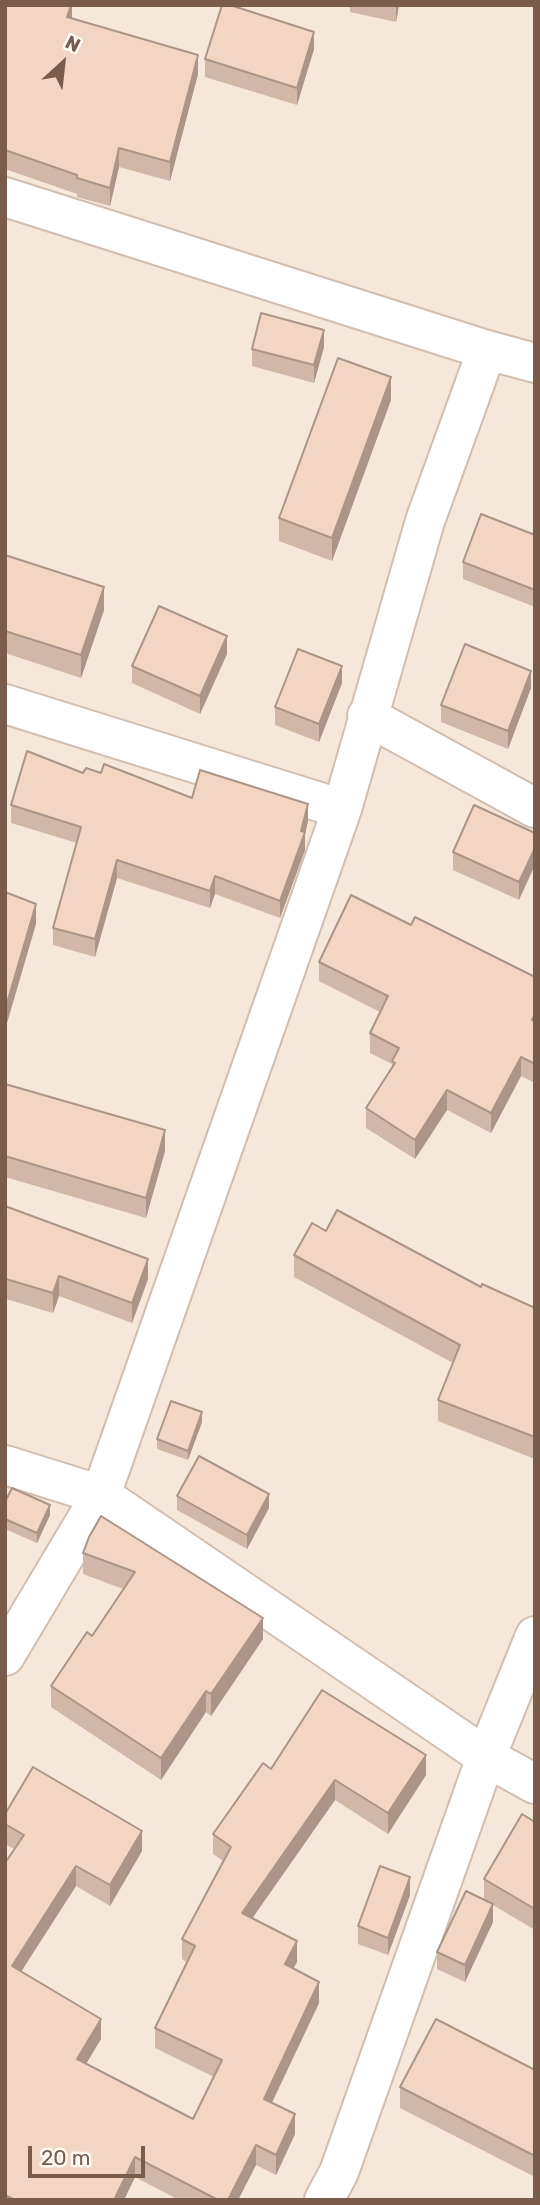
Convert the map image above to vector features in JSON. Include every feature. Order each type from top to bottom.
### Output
[{"type":"street","points":[[5,197],[535,363]]},
{"type":"street","points":[[5,1656],[101,1495],[342,809],[425,521],[487,350]]},
{"type":"street","points":[[5,704],[342,809]]},
{"type":"street","points":[[367,716],[535,808]]},
{"type":"street","points":[[5,1465],[101,1495],[486,1757],[535,1784]]},
{"type":"street","points":[[324,2200],[339,2172],[486,1757],[535,1636]]},
{"type":"shaded area","points":[[5,5],[535,5],[535,2200],[5,2200]]},
{"type":"building","points":[[5,5],[71,5],[67,17],[198,55],[170,162],[119,148],[110,188],[5,150]]},
{"type":"building","points":[[222,5],[230,5],[314,32],[297,88],[205,59]]},
{"type":"building","points":[[261,313],[324,330],[314,365],[252,349]]},
{"type":"building","points":[[338,358],[391,377],[332,538],[279,518]]},
{"type":"building","points":[[481,514],[535,535],[535,590],[463,562]]},
{"type":"building","points":[[5,555],[104,587],[81,655],[5,631]]},
{"type":"building","points":[[159,606],[227,636],[200,696],[132,666]]},
{"type":"building","points":[[465,644],[531,671],[508,731],[441,705]]},
{"type":"building","points":[[298,649],[342,666],[319,724],[275,707]]},
{"type":"building","points":[[27,751],[83,773],[86,768],[101,773],[104,764],[192,798],[200,770],[308,804],[301,831],[305,832],[280,901],[215,876],[210,891],[117,860],[95,939],[53,928],[81,827],[11,805]]},
{"type":"building","points":[[474,805],[535,833],[535,848],[519,882],[453,852]]},
{"type":"building","points":[[5,892],[36,904],[5,1010]]},
{"type":"building","points":[[351,895],[411,925],[415,917],[535,977],[535,1014],[532,1020],[535,1022],[535,1064],[521,1057],[491,1113],[447,1090],[415,1140],[366,1108],[395,1063],[392,1061],[399,1048],[370,1033],[388,996],[319,962]]},
{"type":"building","points":[[5,1084],[165,1130],[146,1198],[5,1156]]},
{"type":"building","points":[[5,1206],[148,1259],[132,1303],[59,1276],[53,1293],[6,1279],[5,1281]]},
{"type":"building","points":[[337,1210],[481,1287],[482,1284],[535,1308],[535,1437],[438,1400],[460,1345],[294,1255],[312,1223],[326,1231]]},
{"type":"building","points":[[171,1401],[202,1412],[188,1451],[157,1439]]},
{"type":"building","points":[[199,1456],[269,1494],[247,1535],[177,1496]]},
{"type":"building","points":[[12,1488],[50,1505],[37,1533],[5,1519],[5,1502]]},
{"type":"building","points":[[101,1516],[263,1618],[211,1694],[206,1691],[161,1758],[51,1686],[87,1632],[92,1636],[135,1572],[83,1553]]},
{"type":"building","points":[[322,1690],[426,1755],[388,1813],[335,1780],[242,1913],[297,1941],[285,1964],[319,1982],[264,2099],[295,2114],[276,2155],[256,2145],[228,2200],[218,2200],[135,2157],[114,2200],[15,2200],[5,2195],[5,1863],[24,1835],[5,1824],[5,1814],[33,1767],[142,1831],[110,1885],[76,1866],[12,1966],[101,2019],[77,2059],[193,2119],[222,2060],[155,2028],[195,1946],[182,1939],[231,1847],[213,1834],[263,1763],[271,1769]]},
{"type":"building","points":[[522,1814],[535,1822],[535,1909],[484,1879]]},
{"type":"building","points":[[380,1866],[410,1877],[388,1938],[358,1926]]},
{"type":"building","points":[[466,1891],[493,1904],[465,1965],[437,1952]]},
{"type":"building","points":[[436,2019],[535,2070],[535,2156],[400,2087]]}]
